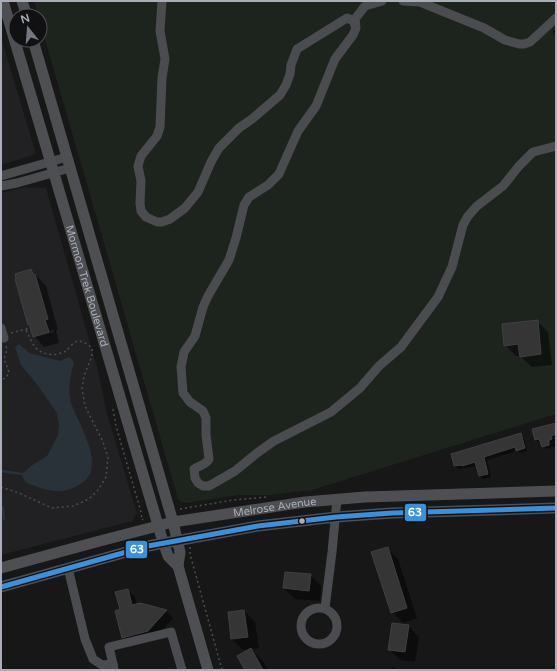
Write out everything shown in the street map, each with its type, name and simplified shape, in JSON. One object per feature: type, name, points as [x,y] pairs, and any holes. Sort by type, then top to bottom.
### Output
[{"type":"main road","name":"Mormon Trek Boulevard","points":[[4,1],[158,526],[168,556],[178,566]]},
{"type":"main road","name":"Mormon Trek Boulevard","points":[[36,48],[178,539],[180,552],[178,566],[204,669]]},
{"type":"main road","name":"Melrose Avenue","points":[[1,568],[173,522],[254,509],[337,499],[409,495],[556,491]]},
{"type":"main road","name":"Melrose Avenue","points":[[1,587],[163,542],[258,526],[336,516],[556,508]]},
{"type":"street","points":[[162,1],[160,31],[165,59],[162,78],[160,127],[157,136],[141,156],[138,166],[142,191],[140,203],[141,211],[151,221],[157,222],[170,220],[186,208],[198,192],[219,148],[239,128],[280,95],[286,85],[290,74],[290,65],[297,49],[347,18],[354,22],[356,28]]},
{"type":"street","points":[[382,1],[365,6],[355,19],[356,28],[353,35],[335,59],[316,106],[298,131],[280,174],[268,185],[249,197],[244,205],[229,260],[208,296],[203,307],[195,336],[184,352],[181,367],[182,393],[190,402],[203,411],[206,418],[206,435],[209,459],[207,462],[198,466],[194,470],[193,474],[198,483],[203,486],[209,486],[235,471],[274,441],[331,412],[360,388],[379,366],[401,347],[438,297],[452,267],[462,225],[468,216],[477,206],[503,186],[519,166],[533,152],[556,146]]},
{"type":"street","points":[[403,1],[420,2],[484,28],[510,42],[519,44],[530,42],[556,18]]},
{"type":"street","points":[[1,186],[69,162]]},
{"type":"street","points":[[1,176],[53,167]]},
{"type":"street","points":[[325,608],[337,499]]},
{"type":"street","points":[[68,568],[85,639],[93,659],[102,665],[114,667],[109,647],[171,632],[182,670]]},
{"type":"street","points":[[325,608],[333,614],[336,619],[337,629],[335,634],[328,642],[323,644],[314,644],[303,635],[300,624],[304,614],[311,609],[325,608]]},
{"type":"path","points":[[3,379],[6,378],[9,372],[4,359],[7,350],[3,334],[30,328]]},
{"type":"path","points":[[1,487],[19,493],[52,508],[73,506],[89,499],[98,490],[106,477],[108,457],[103,442],[85,406],[82,389],[84,376],[92,356],[92,348],[86,343],[78,342],[73,344],[64,352],[52,355],[44,354],[36,348],[25,329]]},
{"type":"path","points":[[181,508],[233,500],[272,497]]},
{"type":"path","points":[[190,549],[190,554],[222,670]]},
{"type":"shaded area","points":[[34,1],[556,1],[556,414],[312,490],[269,495],[238,495],[187,503],[181,502],[178,499],[48,48],[48,8],[36,8]]},
{"type":"shaded area","points":[[1,37],[36,154],[1,165]]},
{"type":"shaded area","points":[[25,187],[46,188],[98,371],[107,414],[137,513],[132,521],[1,555],[1,193]]},
{"type":"shaded area","points":[[19,344],[29,353],[60,361],[69,357],[74,362],[70,384],[70,401],[90,448],[92,464],[91,471],[86,479],[78,486],[68,490],[47,490],[29,484],[23,478],[22,474],[31,466],[47,456],[58,435],[59,424],[57,413],[21,365],[15,347]]},
{"type":"shaded area","points":[[1,375],[4,383],[7,406],[1,438]]},
{"type":"building","points":[[31,269],[33,274],[35,274],[48,319],[45,320],[49,332],[33,337],[29,324],[28,325],[15,279],[15,274]]},
{"type":"building","points":[[538,320],[541,354],[520,357],[518,344],[504,346],[502,324]]},
{"type":"building","points":[[556,423],[556,434],[551,436],[552,439],[549,440],[549,445],[542,447],[539,439],[535,440],[532,429]]},
{"type":"building","points":[[521,433],[525,448],[516,451],[515,447],[484,457],[488,474],[479,476],[475,462],[462,466],[454,466],[451,454]]},
{"type":"building","points":[[388,547],[407,608],[391,613],[371,552]]},
{"type":"building","points":[[285,572],[311,574],[309,591],[283,588]]},
{"type":"building","points":[[128,589],[132,605],[140,603],[167,610],[148,631],[122,638],[115,611],[120,609],[115,592]]},
{"type":"building","points":[[244,610],[248,637],[231,639],[228,612]]},
{"type":"building","points":[[392,623],[409,625],[405,652],[388,650]]},
{"type":"building","points":[[251,648],[263,670],[245,670],[237,656]]},
{"type":"waterway","points":[[1,471],[22,474]]},
{"type":"waterway","points":[[1,507],[3,508],[4,519]]},
{"type":"transit line","name":"63","points":[[1,587],[148,546],[258,526],[336,517],[392,513],[556,508]]}]
